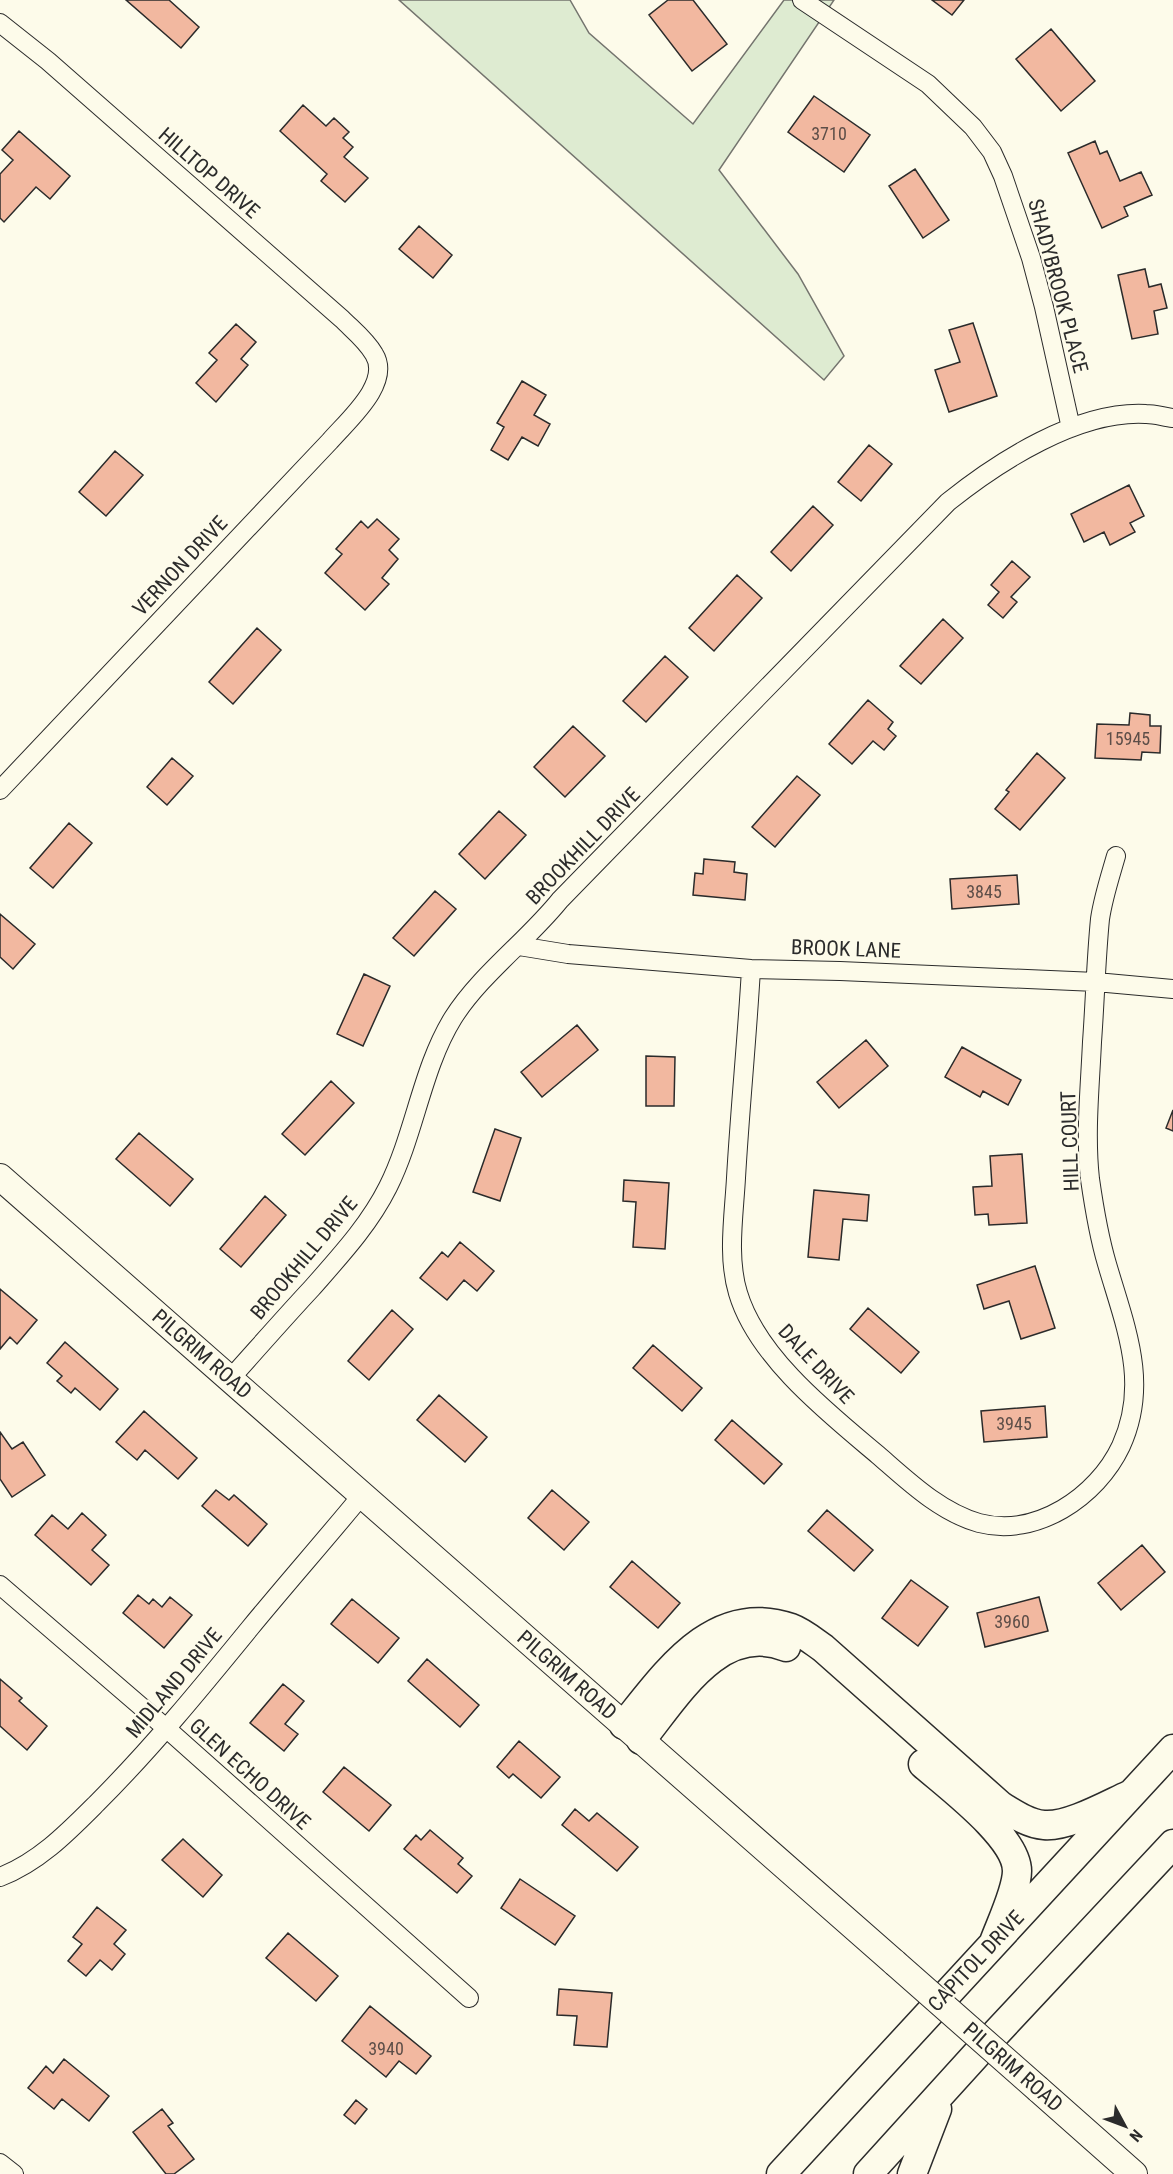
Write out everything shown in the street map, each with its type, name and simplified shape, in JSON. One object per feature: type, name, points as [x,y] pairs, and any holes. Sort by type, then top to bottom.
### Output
[{"type":"main road","name":"PILGRIM ROAD","points":[[0,1177],[1134,2174]]},
{"type":"main road","points":[[633,1732],[663,1677],[706,1638],[721,1629],[740,1623],[771,1623],[794,1629],[823,1647],[1001,1806],[1020,1818],[1045,1825],[1067,1821],[1129,1795]]},
{"type":"main road","points":[[633,1732],[699,1668],[725,1649],[763,1642],[781,1645],[798,1652],[817,1666],[975,1810],[1008,1844],[1015,1858],[1017,1872],[1010,1900],[994,1942]]},
{"type":"main road","name":"CAPITOL DRIVE","points":[[781,2174],[1173,1749]]},
{"type":"main road","points":[[868,2174],[945,2088],[1173,1844]]},
{"type":"main road","points":[[912,2174],[945,2088]]},
{"type":"street","name":"SHADYBROOK PLACE","points":[[802,0],[928,84],[974,127],[992,152],[1003,176],[1031,258],[1071,428]]},
{"type":"street","name":"HILLTOP DRIVE","points":[[0,23],[48,61],[342,319],[368,344],[379,365]]},
{"type":"street","name":"VERNON DRIVE","points":[[0,789],[330,441],[375,386],[379,375],[379,365]]},
{"type":"street","name":"BROOKHILL DRIVE","points":[[230,1379],[369,1220],[388,1186],[406,1142],[435,1057],[453,1018],[474,991],[948,502],[978,478],[1005,461],[1071,428],[1115,416],[1146,414],[1173,418]]},
{"type":"street","name":"HILL COURT","points":[[1116,856],[1101,916],[1088,1108],[1090,1177],[1106,1262],[1131,1347],[1135,1385],[1129,1421]]},
{"type":"street","name":"BROOK LANE","points":[[519,946],[568,954],[751,969],[1096,982],[1173,990]]},
{"type":"street","name":"DALE DRIVE","points":[[751,969],[732,1263],[739,1297],[751,1323],[790,1375],[843,1426],[930,1497],[950,1511],[966,1518],[998,1526],[1025,1525],[1037,1521],[1055,1513],[1089,1491],[1104,1474],[1120,1447],[1129,1421]]},
{"type":"street","name":"MIDLAND DRIVE","points":[[0,1877],[26,1865],[71,1829],[119,1781],[362,1495]]},
{"type":"street","name":"GLEN ECHO DRIVE","points":[[0,1585],[166,1728],[469,1998]]},
{"type":"street","points":[[0,2163],[14,2174]]},
{"type":"green space","points":[[399,0],[570,0],[589,33],[693,124],[784,0],[834,0],[719,170],[798,274],[844,356],[824,380]]},
{"type":"building","points":[[126,0],[169,0],[199,27],[181,48]]},
{"type":"building","points":[[668,0],[693,0],[727,44],[692,71],[649,15]]},
{"type":"building","points":[[932,0],[964,0],[952,15]]},
{"type":"building","points":[[1051,29],[1095,81],[1061,111],[1016,59]]},
{"type":"building","points":[[814,96],[870,135],[844,172],[788,132]]},
{"type":"building","points":[[303,105],[326,126],[334,118],[349,132],[343,138],[353,147],[344,157],[368,178],[345,202],[321,181],[327,174],[280,131]]},
{"type":"building","points":[[19,131],[70,176],[50,199],[36,187],[4,222],[0,218],[0,174],[13,160],[2,150]]},
{"type":"building","points":[[1095,141],[1100,154],[1107,151],[1120,181],[1141,172],[1152,195],[1124,207],[1128,216],[1102,228],[1068,153]]},
{"type":"building","points":[[915,169],[949,220],[923,238],[889,186]]},
{"type":"building","points":[[419,226],[452,255],[433,278],[399,249]]},
{"type":"building","points":[[1145,269],[1149,287],[1161,284],[1167,308],[1154,311],[1158,334],[1132,339],[1118,275]]},
{"type":"building","points":[[973,323],[997,396],[949,412],[935,370],[960,362],[949,330]]},
{"type":"building","points":[[236,324],[256,342],[241,359],[248,365],[216,402],[196,383],[217,360],[209,353]]},
{"type":"building","points":[[522,381],[546,395],[534,415],[550,424],[538,446],[522,437],[508,460],[491,450],[504,427],[497,423]]},
{"type":"building","points":[[869,445],[892,464],[861,501],[838,482]]},
{"type":"building","points":[[115,451],[143,475],[106,516],[79,492]]},
{"type":"building","points":[[1129,485],[1144,516],[1130,523],[1135,532],[1110,545],[1104,532],[1084,542],[1071,514]]},
{"type":"building","points":[[813,506],[833,525],[791,571],[771,552]]},
{"type":"building","points":[[377,519],[399,539],[389,550],[398,559],[382,578],[389,584],[365,610],[325,573],[342,554],[336,549],[361,521],[368,528]]},
{"type":"building","points":[[1012,561],[1030,577],[1011,597],[1017,602],[1003,618],[988,605],[999,592],[991,585]]},
{"type":"building","points":[[737,575],[762,598],[714,651],[689,628]]},
{"type":"building","points":[[943,619],[963,638],[921,684],[900,666]]},
{"type":"building","points":[[257,628],[281,650],[233,704],[209,682]]},
{"type":"building","points":[[665,656],[688,677],[646,722],[623,701]]},
{"type":"building","points":[[868,700],[893,722],[888,729],[896,736],[884,750],[873,741],[852,764],[829,744]]},
{"type":"building","points":[[1130,713],[1150,715],[1150,726],[1161,726],[1160,753],[1142,752],[1141,760],[1095,758],[1097,724],[1129,725]]},
{"type":"building","points":[[573,726],[605,756],[565,797],[534,767]]},
{"type":"building","points":[[1037,753],[1065,778],[1020,830],[995,809],[1009,792],[1006,790]]},
{"type":"building","points":[[172,758],[193,776],[167,805],[147,787]]},
{"type":"building","points":[[797,776],[820,795],[775,847],[752,827]]},
{"type":"building","points":[[499,811],[526,835],[485,879],[459,854]]},
{"type":"building","points":[[69,823],[92,843],[53,888],[30,868]]},
{"type":"building","points":[[704,859],[735,862],[734,872],[747,874],[745,900],[693,895],[695,873],[703,874]]},
{"type":"building","points":[[1017,875],[1019,904],[952,909],[950,879]]},
{"type":"building","points":[[435,891],[456,909],[414,956],[393,938]]},
{"type":"building","points":[[0,914],[35,944],[13,969],[0,957]]},
{"type":"building","points":[[364,974],[390,986],[363,1046],[337,1034]]},
{"type":"building","points":[[577,1025],[598,1050],[542,1097],[521,1072]]},
{"type":"building","points":[[866,1040],[888,1066],[839,1108],[817,1082]]},
{"type":"building","points":[[962,1047],[1021,1080],[1008,1105],[983,1091],[980,1097],[945,1077]]},
{"type":"building","points":[[646,1056],[675,1057],[674,1106],[646,1106]]},
{"type":"building","points":[[331,1081],[354,1103],[305,1155],[282,1134]]},
{"type":"building","points":[[1173,1110],[1173,1131],[1166,1128]]},
{"type":"building","points":[[495,1129],[521,1138],[500,1201],[473,1192]]},
{"type":"building","points":[[139,1133],[193,1179],[170,1206],[116,1159]]},
{"type":"building","points":[[1022,1154],[1027,1223],[989,1225],[988,1214],[975,1215],[973,1187],[992,1186],[990,1156]]},
{"type":"building","points":[[624,1180],[669,1183],[665,1249],[633,1247],[636,1202],[623,1201]]},
{"type":"building","points":[[814,1190],[869,1195],[867,1221],[843,1219],[839,1260],[808,1257]]},
{"type":"building","points":[[265,1196],[286,1215],[241,1267],[220,1249]]},
{"type":"building","points":[[460,1242],[494,1271],[477,1291],[464,1280],[447,1300],[420,1278],[442,1252],[448,1257]]},
{"type":"building","points":[[1035,1266],[1055,1328],[1021,1339],[1009,1301],[984,1309],[977,1285]]},
{"type":"building","points":[[0,1289],[37,1320],[17,1344],[10,1337],[0,1349]]},
{"type":"building","points":[[868,1308],[919,1352],[901,1373],[850,1329]]},
{"type":"building","points":[[392,1310],[413,1329],[369,1380],[348,1361]]},
{"type":"building","points":[[65,1342],[118,1389],[100,1410],[75,1388],[71,1393],[57,1381],[62,1376],[47,1363]]},
{"type":"building","points":[[653,1345],[702,1388],[682,1411],[633,1368]]},
{"type":"building","points":[[439,1395],[487,1437],[465,1462],[417,1420]]},
{"type":"building","points":[[1045,1406],[1047,1437],[984,1442],[981,1411]]},
{"type":"building","points":[[144,1411],[197,1458],[178,1479],[145,1450],[137,1460],[116,1442]]},
{"type":"building","points":[[732,1420],[782,1464],[764,1484],[715,1440]]},
{"type":"building","points":[[0,1432],[12,1449],[23,1442],[45,1475],[12,1497],[0,1479]]},
{"type":"building","points":[[216,1490],[229,1500],[234,1495],[267,1524],[248,1546],[202,1506]]},
{"type":"building","points":[[552,1490],[589,1522],[564,1550],[528,1518]]},
{"type":"building","points":[[827,1510],[873,1550],[854,1571],[808,1531]]},
{"type":"building","points":[[82,1513],[106,1535],[92,1550],[109,1565],[91,1585],[35,1535],[52,1515],[68,1529]]},
{"type":"building","points":[[1142,1545],[1165,1572],[1121,1610],[1098,1583]]},
{"type":"building","points":[[632,1561],[680,1603],[658,1628],[610,1587]]},
{"type":"building","points":[[911,1580],[948,1607],[918,1646],[882,1618]]},
{"type":"building","points":[[138,1595],[149,1604],[153,1599],[162,1607],[170,1597],[192,1615],[164,1648],[123,1613]]},
{"type":"building","points":[[1039,1597],[1048,1631],[985,1647],[977,1613]]},
{"type":"building","points":[[352,1599],[399,1638],[378,1663],[331,1624]]},
{"type":"building","points":[[427,1659],[479,1705],[460,1727],[408,1681]]},
{"type":"building","points":[[0,1679],[22,1698],[19,1701],[47,1726],[27,1750],[0,1726]]},
{"type":"building","points":[[283,1684],[304,1701],[285,1724],[298,1734],[284,1751],[250,1723]]},
{"type":"building","points":[[519,1741],[560,1777],[541,1798],[513,1774],[509,1778],[497,1767]]},
{"type":"building","points":[[344,1767],[391,1805],[369,1831],[323,1792]]},
{"type":"building","points":[[575,1809],[589,1821],[597,1813],[638,1847],[617,1871],[562,1825]]},
{"type":"building","points":[[430,1830],[463,1858],[458,1864],[472,1876],[457,1893],[404,1849],[416,1835],[421,1840]]},
{"type":"building","points":[[183,1839],[222,1875],[203,1897],[162,1860]]},
{"type":"building","points":[[520,1879],[575,1916],[555,1945],[501,1908]]},
{"type":"building","points":[[97,1907],[126,1930],[114,1944],[125,1954],[112,1970],[100,1960],[86,1976],[68,1961],[82,1944],[73,1937]]},
{"type":"building","points":[[288,1933],[338,1976],[316,2001],[266,1958]]},
{"type":"building","points":[[559,1989],[612,1993],[607,2047],[574,2045],[577,2016],[557,2015]]},
{"type":"building","points":[[370,2006],[431,2056],[416,2074],[399,2061],[386,2077],[342,2041]]},
{"type":"building","points":[[64,2059],[109,2096],[89,2121],[62,2099],[54,2109],[28,2088],[46,2066],[53,2073]]},
{"type":"building","points":[[356,2100],[367,2109],[355,2124],[344,2115]]},
{"type":"building","points":[[162,2109],[173,2123],[168,2126],[194,2159],[174,2174],[166,2174],[133,2132]]}]
